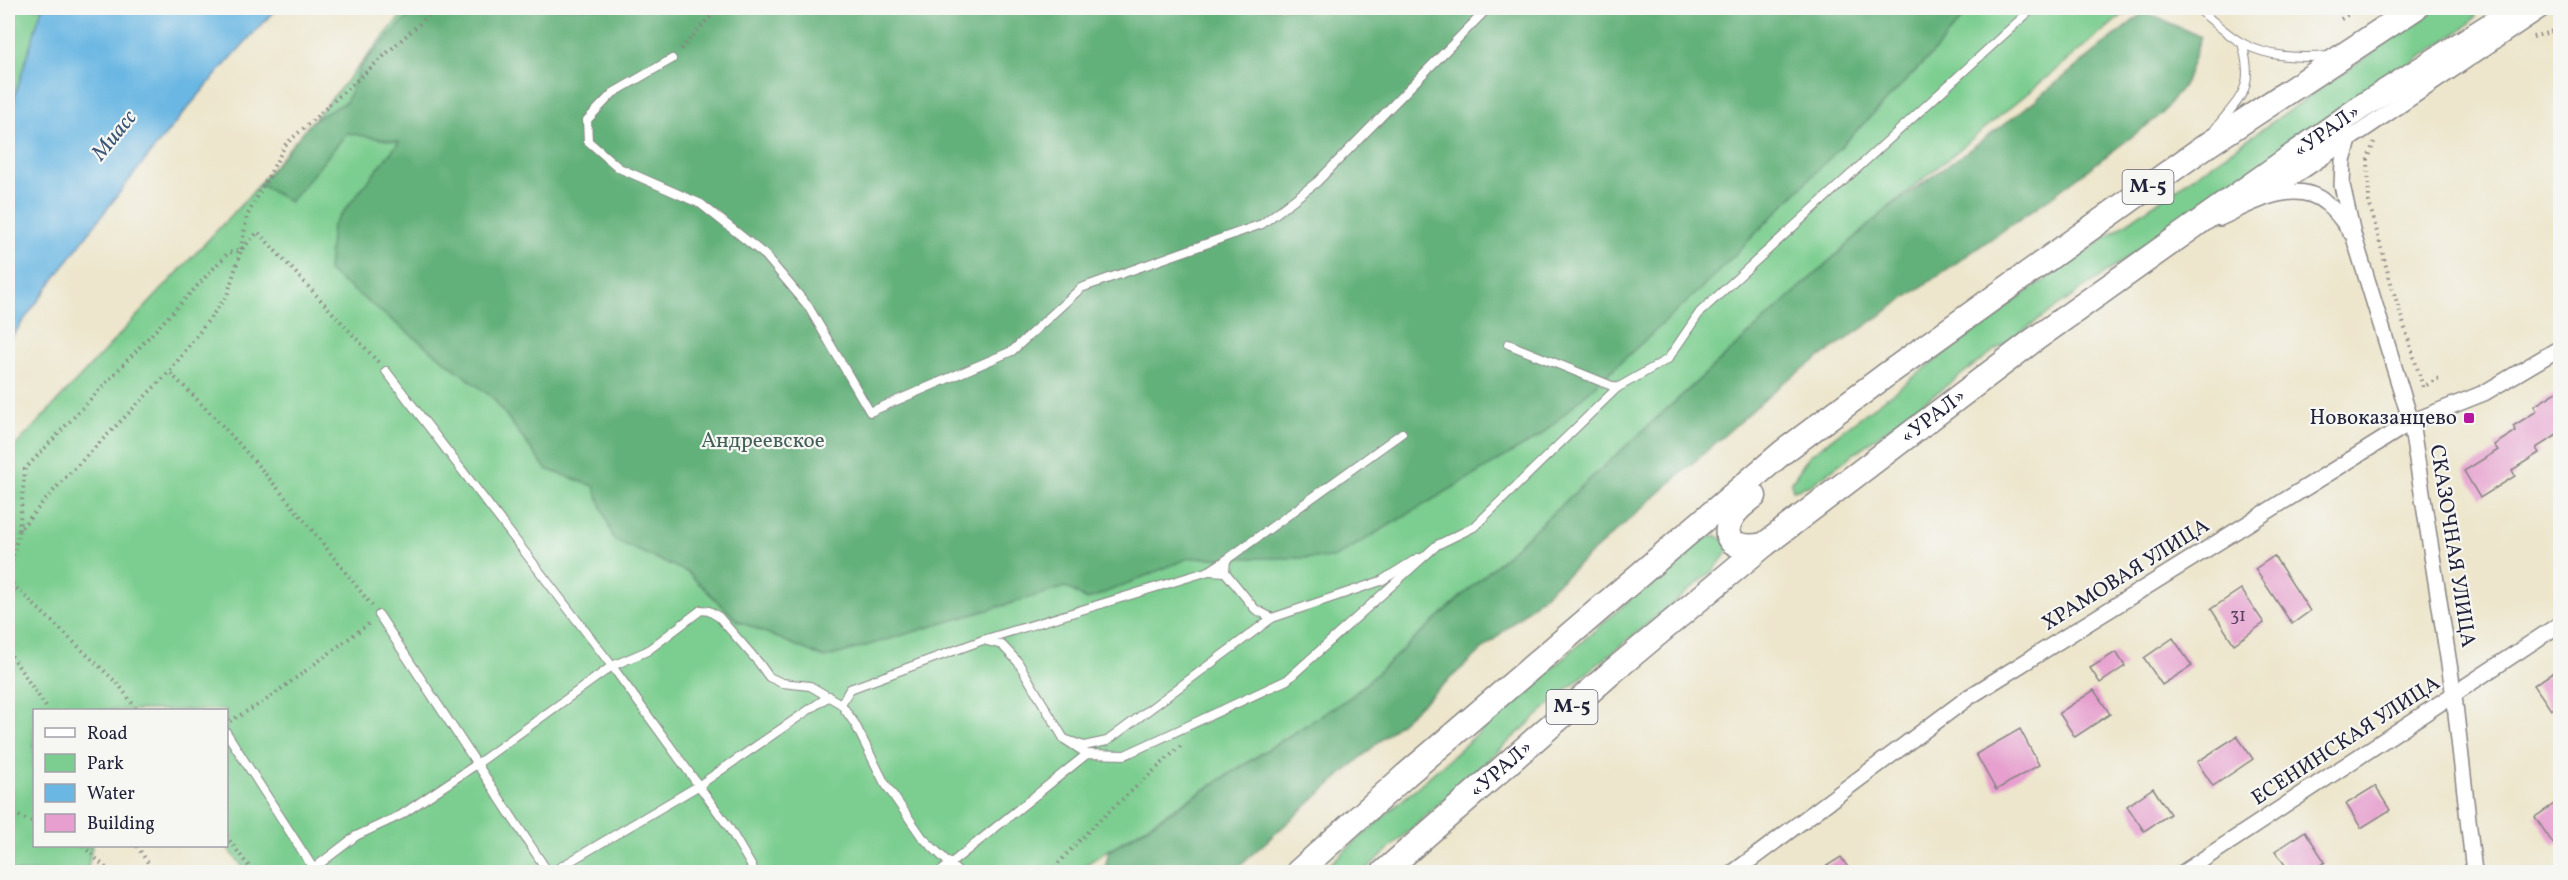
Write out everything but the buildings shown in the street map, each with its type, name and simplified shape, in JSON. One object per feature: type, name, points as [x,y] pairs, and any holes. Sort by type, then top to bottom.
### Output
[{"type":"main road","name":"М-5","points":[[1298,873],[1406,775],[1783,452],[1886,375],[2197,152],[2415,8]]},
{"type":"main road","name":"«УРАЛ»","points":[[1384,873],[1612,671],[1764,545],[2031,342],[2361,107],[2518,8]]},
{"type":"main road","points":[[1764,545],[1748,549],[1738,546],[1731,539],[1728,529],[1731,518],[1747,501],[1869,404],[1882,390],[1886,375]]},
{"type":"street","points":[[2259,200],[2544,8]]},
{"type":"street","name":"СКАЗОЧНАЯ УЛИЦА","points":[[2350,137],[2343,161],[2342,185],[2353,234],[2411,422],[2454,696],[2474,873]]},
{"type":"street","points":[[2184,234],[2259,200],[2291,191],[2312,193],[2327,203],[2353,234]]},
{"type":"street","name":"ХРАМОВАЯ УЛИЦА","points":[[1734,873],[1970,697],[2411,422],[2484,393],[2560,348]]},
{"type":"street","name":"ЕСЕНИНСКАЯ УЛИЦА","points":[[2184,873],[2560,624]]},
{"type":"lane","points":[[672,59],[613,93],[587,120],[588,141],[620,168],[701,204],[765,255],[808,306],[870,412],[1012,351],[1081,288],[1262,224],[1317,182],[1488,8]]},
{"type":"lane","points":[[1064,739],[1084,746],[1107,741],[1272,618],[1381,581],[1437,545],[1474,527],[1617,388],[1668,359],[1700,312],[2033,8]]},
{"type":"lane","points":[[2197,8],[2241,43],[2273,54],[2298,58],[2343,55]]},
{"type":"lane","points":[[2197,152],[2240,98],[2247,81],[2248,66],[2241,43]]},
{"type":"lane","points":[[1508,344],[1617,388]]},
{"type":"lane","points":[[386,371],[502,527],[612,666],[728,826],[756,873]]},
{"type":"lane","points":[[841,704],[850,689],[983,640],[1209,571],[1402,433]]},
{"type":"lane","points":[[983,640],[1002,645],[1018,662],[1064,739],[1088,754],[1125,755],[1287,680],[1437,545]]},
{"type":"lane","points":[[1226,560],[1225,572],[1255,609],[1272,618]]},
{"type":"lane","points":[[1209,571],[1225,572]]},
{"type":"lane","points":[[228,735],[313,872],[356,836],[401,815],[477,764],[612,666],[647,651],[692,615],[701,610],[709,611],[719,617],[769,677],[782,683],[810,686],[841,704],[855,724],[884,782],[922,837],[958,873]]},
{"type":"lane","points":[[379,615],[550,873],[698,786],[829,696]]},
{"type":"lane","points":[[940,873],[1088,754]]},
{"type":"path","points":[[19,530],[63,480],[169,372],[227,296],[241,250],[247,216],[286,144],[437,8]]},
{"type":"path","points":[[672,59],[718,8]]},
{"type":"path","points":[[2341,19],[2358,8]]},
{"type":"path","points":[[2524,42],[2560,26]]},
{"type":"path","points":[[2376,139],[2368,159],[2370,202],[2386,270],[2423,387],[2439,378]]},
{"type":"path","points":[[136,709],[119,685],[8,580],[19,530],[25,469],[228,253],[241,250],[258,232],[386,371]]},
{"type":"path","points":[[169,372],[205,406],[280,489],[379,615],[265,701],[228,722]]},
{"type":"path","points":[[8,651],[47,709]]},
{"type":"path","points":[[1050,873],[1092,827],[1187,742]]},
{"type":"path","points":[[8,811],[33,823]]},
{"type":"path","points":[[228,839],[253,873]]},
{"type":"path","points":[[84,847],[110,873]]},
{"type":"path","points":[[138,847],[154,873]]},
{"type":"green space","points":[[8,8],[42,8],[42,10],[8,118]]},
{"type":"green space","name":"Андреевское","points":[[408,8],[2131,8],[1882,213],[1352,696],[1074,872],[247,872],[227,847],[228,709],[33,709],[33,847],[92,847],[87,872],[8,872],[8,454],[252,193]]},
{"type":"green space","points":[[417,8],[1971,8],[1933,53],[1702,288],[1540,436],[1334,558],[1189,558],[1087,600],[1066,587],[825,658],[738,621],[687,572],[614,540],[594,486],[546,469],[493,398],[328,271],[332,226],[399,142],[347,133],[290,202],[259,184],[312,121],[346,102],[362,64]]},
{"type":"green space","points":[[2437,8],[2476,8],[2475,17],[2468,25],[2168,229],[1984,358],[1811,485],[1793,490],[1791,483],[1809,456],[2013,302]]},
{"type":"green space","points":[[2144,12],[2201,37],[2185,83],[2162,114],[2054,195],[1783,383],[1232,872],[1104,872],[1109,851],[1352,696],[1882,213],[2018,114]]},
{"type":"green space","points":[[1716,535],[1725,541],[1728,551],[1714,570],[1566,690],[1363,872],[1321,872],[1695,542]]},
{"type":"water","name":"Миасс","points":[[42,8],[277,8],[240,47],[137,170],[8,342],[8,118]]},
{"type":"place","name":"Новоказанцево","points":[[2469,418]]}]
